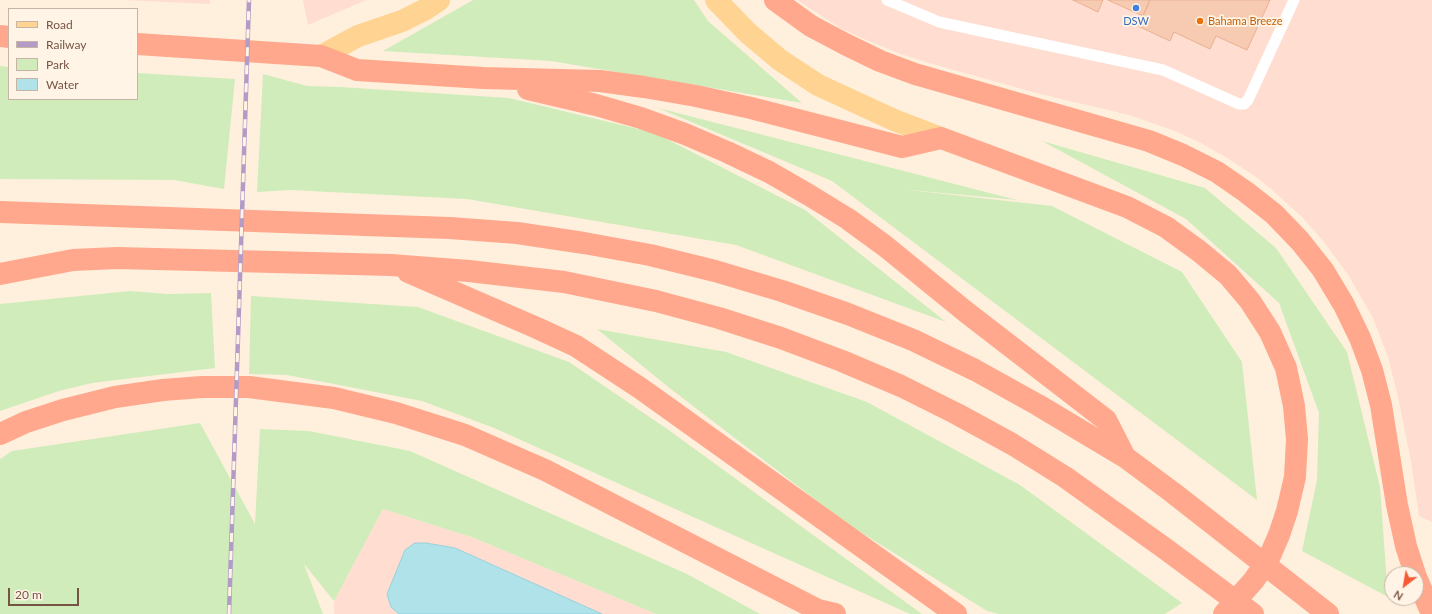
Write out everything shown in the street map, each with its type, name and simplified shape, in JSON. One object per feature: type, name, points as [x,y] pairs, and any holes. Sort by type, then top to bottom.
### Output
[{"type":"highway","points":[[775,0],[811,26],[880,61],[915,74],[1149,141],[1183,155],[1217,172],[1274,214],[1300,241],[1323,270],[1344,305],[1360,338],[1372,370],[1381,405],[1397,505],[1406,546],[1413,566]]},
{"type":"highway","points":[[138,44],[321,56],[357,70],[483,78],[600,81],[696,96],[751,108],[902,147],[941,138],[1127,207],[1166,227],[1199,251],[1228,275],[1250,301],[1270,332],[1286,368],[1294,406],[1297,439],[1295,477],[1287,511],[1279,535],[1269,558],[1254,580],[1224,614]]},
{"type":"highway","points":[[483,78],[596,105],[641,118],[727,152],[769,172],[809,195],[848,219],[885,246],[966,312],[1106,420],[1125,457]]},
{"type":"highway","points":[[0,212],[450,228],[517,233],[584,242],[650,255],[715,271],[782,291],[848,314],[913,340],[975,370],[1031,401],[1125,457],[1328,614]]},
{"type":"highway","points":[[0,274],[73,260],[117,258],[391,265],[519,276],[564,282],[656,301],[719,318],[842,360],[901,386],[957,414],[1032,456],[1065,477],[1253,614]]},
{"type":"highway","points":[[391,265],[576,346],[640,388],[956,614]]},
{"type":"highway","points":[[0,434],[26,422],[63,410],[115,397],[163,390],[202,387],[249,387],[334,398],[422,420],[465,434],[531,463],[825,613]]},
{"type":"highway","points":[[1424,594],[1432,614]]},
{"type":"main road","points":[[321,56],[358,36],[402,21],[424,10],[439,0]]},
{"type":"main road","points":[[716,0],[748,33],[780,60],[818,85],[894,120],[941,138]]},
{"type":"lane","points":[[887,0],[939,22],[1163,70],[1239,104],[1244,104],[1248,100],[1294,0]]},
{"type":"shaded area","points":[[122,0],[210,0],[210,4]]},
{"type":"shaded area","points":[[303,0],[366,0],[308,25]]},
{"type":"shaded area","points":[[797,0],[1432,0],[1432,522],[1419,516],[1411,461],[1398,397],[1388,357],[1373,318],[1349,276],[1324,242],[1302,217],[1271,189],[1229,159],[1201,143],[1175,131],[1129,115],[1036,93],[898,53],[842,29]]},
{"type":"shaded area","points":[[383,509],[474,538],[656,614],[334,614],[334,601]]},
{"type":"green space","points":[[473,0],[694,0],[708,21],[802,103],[551,61],[383,51]]},
{"type":"green space","points":[[0,66],[8,67],[8,100],[138,100],[138,73],[235,79],[224,189],[174,180],[0,179]]},
{"type":"green space","points":[[263,74],[307,86],[509,98],[655,133],[805,210],[946,322],[736,245],[467,199],[290,190],[257,192]]},
{"type":"green space","points":[[658,108],[1017,200],[900,189],[1052,206],[1182,272],[1242,362],[1257,500],[832,181]]},
{"type":"green space","points":[[1042,141],[1205,188],[1276,248],[1347,352],[1380,487],[1386,566],[1384,566],[1384,595],[1302,551],[1317,480],[1319,413],[1279,303],[1186,219]]},
{"type":"green space","points":[[130,291],[168,294],[211,293],[215,368],[92,383],[59,391],[0,411],[0,304]]},
{"type":"green space","points":[[251,296],[418,307],[569,362],[670,431],[922,614],[910,614],[494,428],[422,401],[287,375],[249,374]]},
{"type":"green space","points":[[597,329],[726,352],[867,402],[1020,485],[1182,603],[1165,614],[999,614],[987,611],[846,523],[672,390]]},
{"type":"green space","points":[[200,423],[255,524],[260,429],[309,431],[410,451],[687,574],[760,614],[656,614],[474,538],[383,509],[334,601],[304,564],[323,614],[0,614],[0,459],[12,451]]},
{"type":"water","points":[[415,543],[426,543],[455,548],[602,614],[399,614],[391,607],[387,594],[405,550]]},
{"type":"building","name":"DSW","points":[[1073,0],[1103,0],[1098,12]]},
{"type":"building","name":"DSW","points":[[1108,0],[1150,0],[1143,16]]},
{"type":"building","name":"Bahama Breeze","points":[[1150,0],[1270,0],[1247,50],[1216,36],[1210,49],[1174,32],[1170,41],[1138,26]]},
{"type":"railway","points":[[229,614],[249,0]]},
{"type":"place","name":"DSW","points":[[1136,8]]},
{"type":"place","name":"Bahama Breeze","points":[[1200,21]]}]
